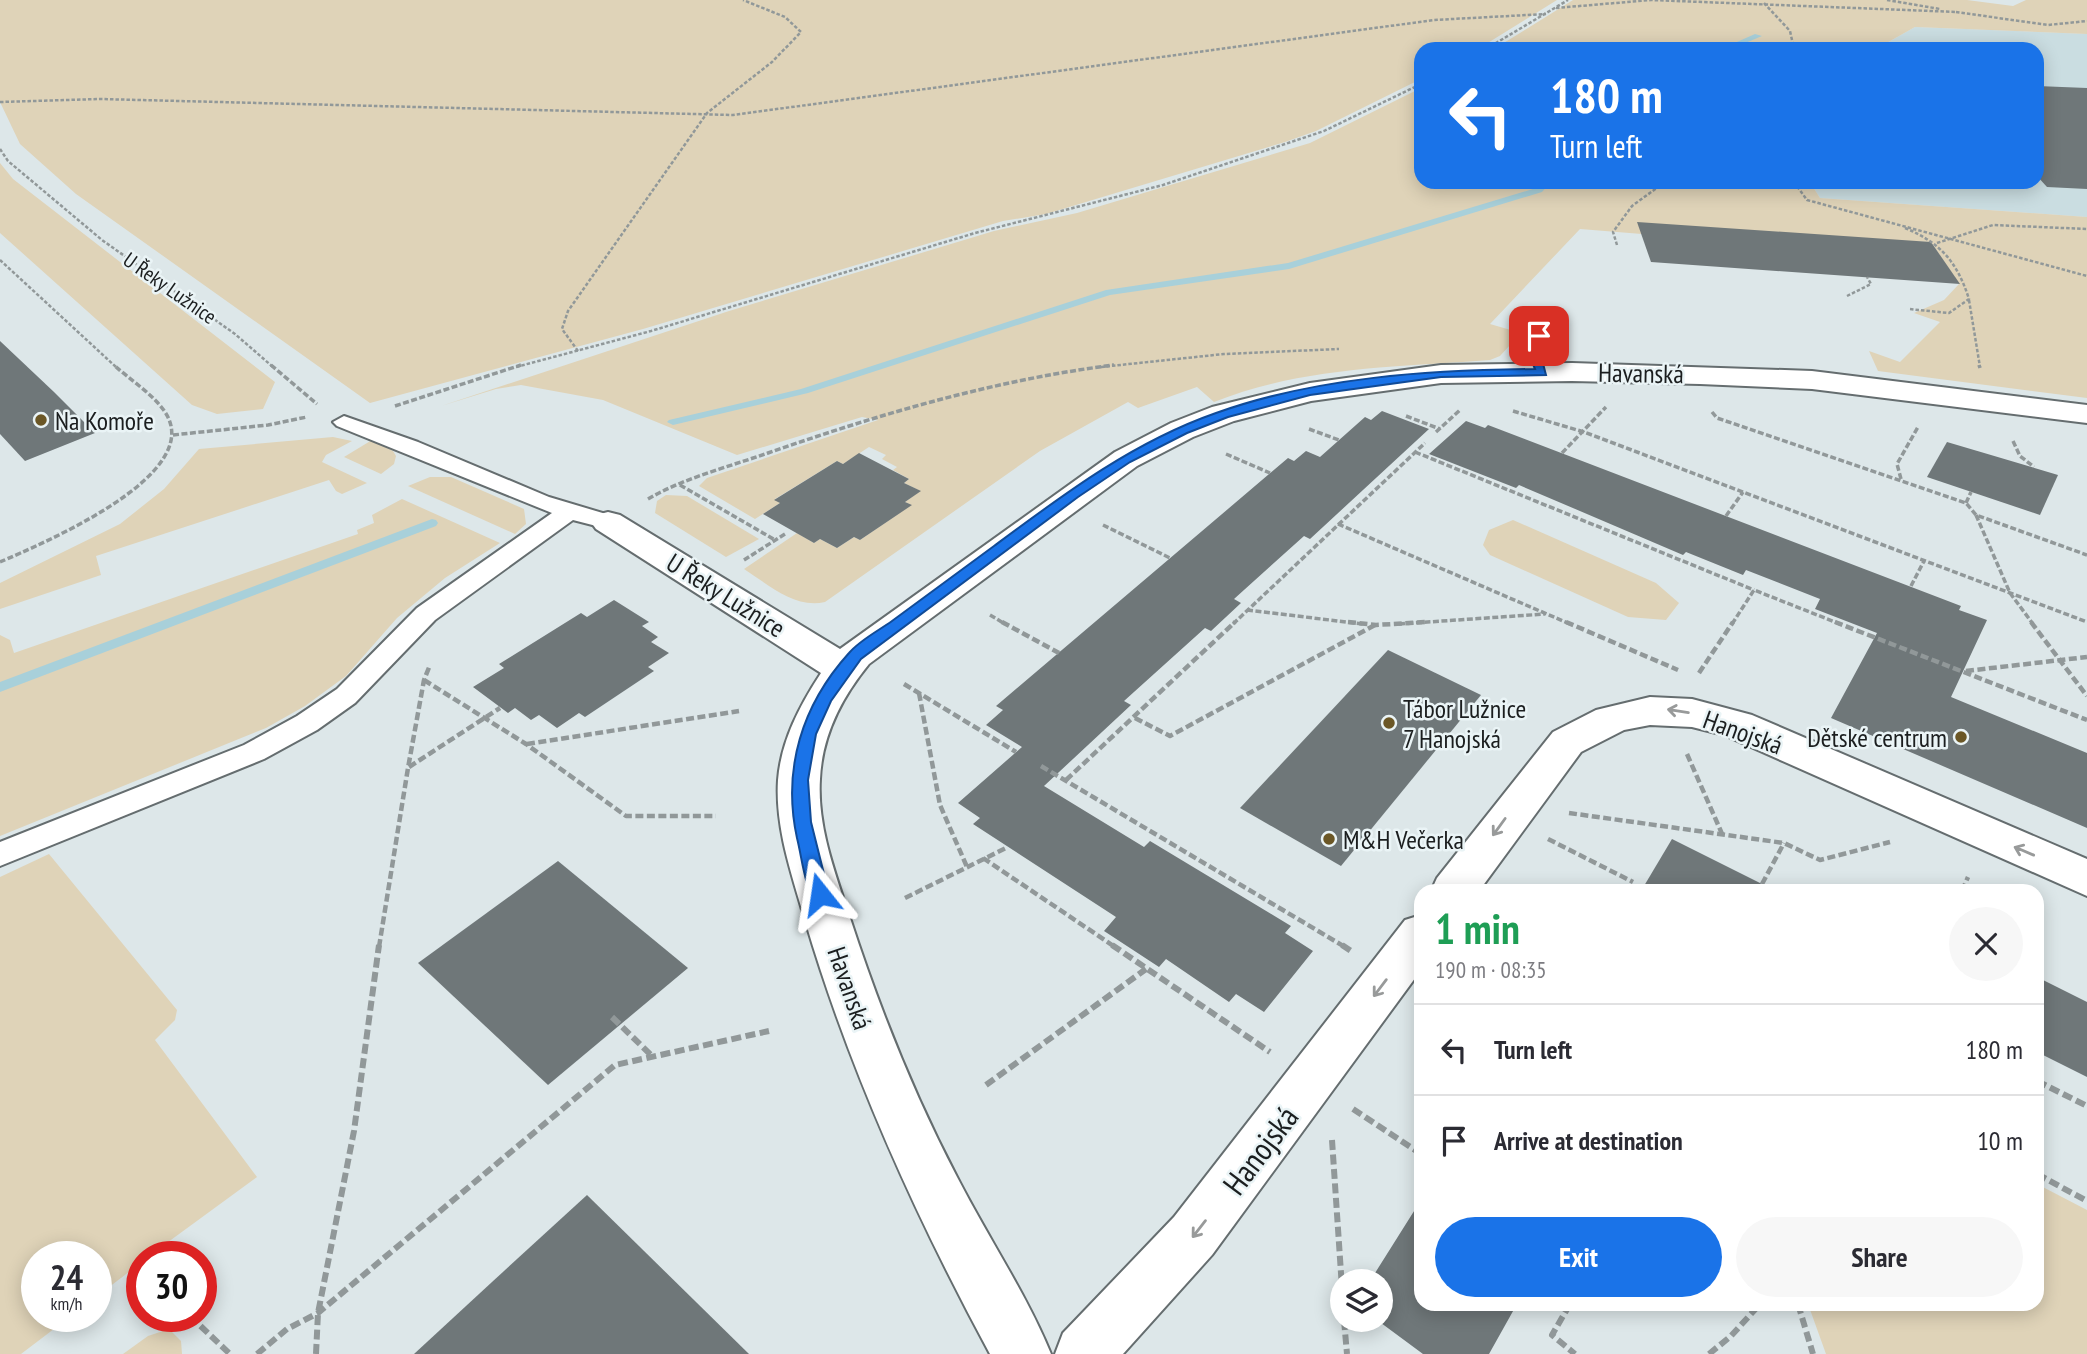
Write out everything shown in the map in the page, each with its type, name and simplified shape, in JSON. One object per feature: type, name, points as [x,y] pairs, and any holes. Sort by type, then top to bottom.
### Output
[{"type":"street","name":"Havanská","points":[[1022,1354],[929,1181],[860,1023],[813,872],[803,822],[799,780],[807,734],[843,669],[856,655],[1073,494],[1126,459],[1182,430],[1223,414],[1310,392],[1441,374],[1542,372],[1812,380],[2087,414]]},
{"type":"street","name":"U Řeky Lužnice","points":[[608,522],[843,669]]},
{"type":"street","name":"Hanojská","points":[[1458,884],[1516,805],[1567,742],[1590,727],[1639,709],[1667,709],[1738,725],[2087,878]]},
{"type":"street","name":"Hanojská","points":[[1084,1354],[1193,1237],[1414,944]]},
{"type":"lane","points":[[1539,336],[1534,352],[1542,372]]},
{"type":"lane","points":[[336,417],[436,456],[568,513],[608,522]]},
{"type":"lane","points":[[0,854],[254,752],[307,723],[346,696],[426,614],[480,573],[568,513]]},
{"type":"path","points":[[578,351],[562,329],[568,312],[705,116],[772,62],[801,32],[785,18],[743,0]]},
{"type":"path","points":[[1498,42],[1568,0]]},
{"type":"path","points":[[1556,8],[1651,0],[1762,1],[1957,12]]},
{"type":"path","points":[[1887,0],[2048,25],[2087,21]]},
{"type":"path","points":[[1762,1],[1790,32],[1792,42]]},
{"type":"path","points":[[0,102],[100,99],[733,115],[1433,20],[1546,14]]},
{"type":"path","points":[[173,435],[336,417],[578,351],[975,233],[1150,188],[1275,150],[1324,131],[1414,87]]},
{"type":"path","name":"U Řeky Lužnice","points":[[0,149],[8,161],[102,240],[235,334],[336,417]]},
{"type":"path","points":[[1617,246],[1613,232],[1632,206],[1655,189]]},
{"type":"path","points":[[1799,189],[1807,200],[2087,276]]},
{"type":"path","points":[[1881,220],[1927,236],[1949,254],[1961,273],[1969,299],[1982,375]]},
{"type":"path","points":[[1936,243],[1993,225],[2087,229]]},
{"type":"path","points":[[0,260],[165,412],[173,435],[171,448],[160,464],[125,497],[61,536],[0,562]]},
{"type":"path","points":[[1847,296],[1871,284],[1867,277]]},
{"type":"path","points":[[1909,309],[1945,315],[1962,309],[1969,299]]},
{"type":"path","points":[[648,499],[679,485],[868,419],[1034,378],[1221,353],[1352,349]]},
{"type":"path","points":[[1562,453],[1614,399]]},
{"type":"path","points":[[1396,412],[1438,430],[1463,407]]},
{"type":"path","points":[[1503,408],[1584,432],[2087,622]]},
{"type":"path","points":[[1711,410],[1717,418],[1966,503],[1976,514],[2010,593],[2087,696]]},
{"type":"path","points":[[1901,480],[1897,464],[1923,419]]},
{"type":"path","points":[[1302,426],[1339,440]]},
{"type":"path","points":[[2008,431],[2020,456],[2034,467]]},
{"type":"path","points":[[1066,780],[1425,443]]},
{"type":"path","points":[[1222,452],[1270,473]]},
{"type":"path","points":[[1415,452],[1754,590],[2087,720]]},
{"type":"path","points":[[679,485],[775,540]]},
{"type":"path","points":[[1726,516],[1743,492]]},
{"type":"path","points":[[1966,503],[1971,492]]},
{"type":"path","points":[[1976,514],[2087,555]]},
{"type":"path","points":[[1338,524],[1696,678]]},
{"type":"path","points":[[1102,525],[1170,558]]},
{"type":"path","points":[[742,561],[785,534]]},
{"type":"path","points":[[1911,586],[1924,561]]},
{"type":"path","points":[[1723,836],[1667,709],[1696,678],[1754,590]]},
{"type":"path","points":[[1247,610],[1376,625],[1546,614]]},
{"type":"path","points":[[990,615],[1059,653]]},
{"type":"path","points":[[1135,718],[1170,736],[1376,625]]},
{"type":"path","points":[[316,1354],[318,1313],[354,1131],[368,1013],[408,768],[424,680],[434,654]]},
{"type":"path","points":[[1965,671],[2087,657]]},
{"type":"path","points":[[424,680],[526,744],[626,816],[716,816]]},
{"type":"path","points":[[904,684],[1016,751]]},
{"type":"path","points":[[919,693],[945,822],[955,848],[967,867]]},
{"type":"path","points":[[408,768],[500,708]]},
{"type":"path","points":[[526,744],[739,711]]},
{"type":"path","points":[[1041,766],[1391,975]]},
{"type":"path","points":[[1516,805],[1784,843],[1819,860],[1890,842]]},
{"type":"path","points":[[1544,837],[1633,882]]},
{"type":"path","points":[[1762,884],[1784,843]]},
{"type":"path","points":[[905,898],[1008,847]]},
{"type":"path","points":[[983,858],[1281,1060]]},
{"type":"path","points":[[1965,884],[1968,877]]},
{"type":"path","points":[[986,1085],[1146,969]]},
{"type":"path","points":[[612,1017],[652,1056]]},
{"type":"path","points":[[257,1354],[288,1329],[318,1313],[615,1065],[769,1031]]},
{"type":"path","points":[[2044,1084],[2087,1106]]},
{"type":"path","points":[[1353,1109],[1414,1149]]},
{"type":"path","points":[[1332,1140],[1341,1269]]},
{"type":"path","points":[[2044,1178],[2087,1201]]},
{"type":"path","points":[[1566,1311],[1552,1335],[1574,1354]]},
{"type":"path","points":[[1709,1354],[1731,1336],[1754,1311]]},
{"type":"path","points":[[1800,1311],[1813,1354]]},
{"type":"path","points":[[207,1332],[230,1354]]},
{"type":"path","points":[[1346,1332],[1347,1354]]},
{"type":"shaded area","points":[[0,0],[1557,0],[1489,42],[1414,42],[1414,82],[1316,131],[1285,142],[1046,214],[1003,221],[643,329],[370,403],[76,194],[20,144],[0,102]]},
{"type":"shaded area","points":[[1573,0],[1967,0],[2013,6],[2026,0],[2087,0],[2087,34],[1915,27],[1888,42],[1505,42]]},
{"type":"shaded area","points":[[1915,27],[2087,34],[2087,217],[1820,198],[1814,189],[2044,189],[2044,42],[1888,42]]},
{"type":"shaded area","points":[[1414,91],[1414,189],[1814,189],[1820,198],[2087,217],[2087,398],[1878,371],[1869,351],[1900,362],[1940,322],[1914,313],[1944,300],[1959,284],[1931,242],[1642,234],[1580,229],[1490,324],[1521,333],[1500,356],[1490,360],[1315,375],[1247,390],[1214,402],[1197,387],[1138,408],[1128,402],[1040,451],[825,602],[814,603],[793,599],[744,569],[797,533],[814,543],[820,539],[837,548],[854,537],[860,540],[911,505],[905,502],[920,491],[904,483],[909,479],[893,470],[897,467],[882,459],[886,455],[869,447],[843,464],[837,461],[775,499],[780,503],[755,519],[699,486],[707,478],[878,420],[862,417],[737,455],[603,400],[521,385],[496,389],[441,406],[729,311],[994,231],[1077,213],[1310,143]]},
{"type":"shaded area","points":[[0,163],[13,179],[275,382],[263,409],[217,414],[192,405],[0,233]]},
{"type":"shaded area","points":[[333,437],[352,441],[326,455],[322,462],[367,483],[342,494],[336,491],[329,480],[96,556],[101,575],[0,609],[0,583],[120,524],[164,489],[199,449]]},
{"type":"shaded area","points":[[372,440],[393,451],[396,456],[394,464],[381,474],[344,457]]},
{"type":"shaded area","points":[[430,477],[451,477],[524,509],[526,524],[515,534],[408,486]]},
{"type":"shaded area","points":[[666,495],[687,496],[759,539],[726,557],[655,513],[657,501]]},
{"type":"shaded area","points":[[402,499],[500,543],[445,578],[397,618],[346,676],[305,706],[266,728],[0,836],[0,635],[10,640],[14,653],[358,534],[357,530],[374,523],[372,515]]},
{"type":"shaded area","points":[[1513,520],[1656,583],[1679,603],[1666,620],[1628,617],[1490,555],[1483,545],[1489,530]]},
{"type":"shaded area","points":[[49,854],[177,1010],[175,1020],[155,1040],[257,1177],[170,1241],[126,1241],[126,1274],[112,1285],[112,1241],[21,1241],[21,1332],[50,1332],[21,1354],[0,1354],[0,877]]},
{"type":"shaded area","points":[[2044,1188],[2087,1210],[2087,1354],[1826,1354],[1811,1311],[2044,1311]]},
{"type":"shaded area","points":[[172,1332],[181,1341],[182,1354],[123,1354],[148,1336]]},
{"type":"building","points":[[2044,86],[2087,88],[2087,189],[2047,187],[2044,184]]},
{"type":"building","points":[[1637,222],[1931,242],[1960,284],[1651,262]]},
{"type":"building","name":"Na Komoře","points":[[0,341],[95,433],[25,461],[0,434]]},
{"type":"building","points":[[1382,411],[1429,429],[1310,539],[1304,536],[1234,599],[1241,603],[1211,631],[1205,628],[1124,701],[1131,705],[1044,786],[1144,847],[1150,841],[1291,926],[1285,933],[1313,951],[1264,1012],[1236,994],[1229,1002],[1166,959],[1159,967],[1104,931],[1116,917],[973,824],[980,818],[958,803],[1022,747],[986,725],[1003,710],[996,706],[1288,458],[1294,461],[1306,451],[1320,457],[1365,417],[1371,420]]},
{"type":"building","points":[[1466,421],[1485,428],[1488,425],[1961,606],[1959,610],[1987,620],[1951,697],[2087,753],[2087,828],[1831,718],[1877,633],[1815,609],[1820,599],[1746,570],[1743,575],[1686,552],[1683,555],[1519,485],[1516,488],[1429,454]]},
{"type":"building","points":[[1947,442],[2058,475],[2040,515],[1927,477]]},
{"type":"building","points":[[859,453],[909,479],[904,483],[921,491],[905,502],[912,505],[860,540],[854,537],[837,548],[820,539],[814,543],[763,514],[780,503],[774,500],[837,461],[843,464]]},
{"type":"building","points":[[614,600],[649,622],[642,626],[658,637],[651,642],[669,653],[648,667],[654,671],[585,717],[579,713],[557,728],[539,715],[531,720],[515,708],[508,713],[473,687],[504,668],[499,664],[581,613],[587,617]]},
{"type":"building","name":"Tábor Lužnice 7 Hanojská","points":[[1388,650],[1481,695],[1341,866],[1240,808]]},
{"type":"building","points":[[1672,839],[1762,884],[1645,884]]},
{"type":"building","points":[[558,861],[688,968],[548,1085],[418,963]]},
{"type":"building","points":[[2044,980],[2087,1002],[2087,1077],[2044,1056]]},
{"type":"building","points":[[587,1195],[749,1354],[414,1354],[492,1282]]},
{"type":"building","points":[[1414,1211],[1414,1311],[1513,1311],[1489,1354],[1423,1354],[1393,1332],[1393,1269],[1378,1269]]},
{"type":"waterway","points":[[1743,42],[1758,36]]},
{"type":"waterway","points":[[673,422],[804,391],[1109,292],[1289,266],[1540,189]]},
{"type":"waterway","points":[[0,687],[432,523]]},
{"type":"place","name":"Na Komoře","points":[[41,420]]},
{"type":"place","name":"Tábor Lužnice 7 Hanojská","points":[[1389,723]]},
{"type":"place","name":"Dětské centrum","points":[[1961,737]]},
{"type":"place","name":"M&H Večerka","points":[[1329,839]]},
{"type":"route","points":[[820,894],[803,822],[799,780],[807,734],[824,699],[843,669],[856,655],[1073,494],[1126,459],[1182,430],[1223,414],[1310,392],[1441,374],[1542,372],[1534,352],[1539,336]]}]
